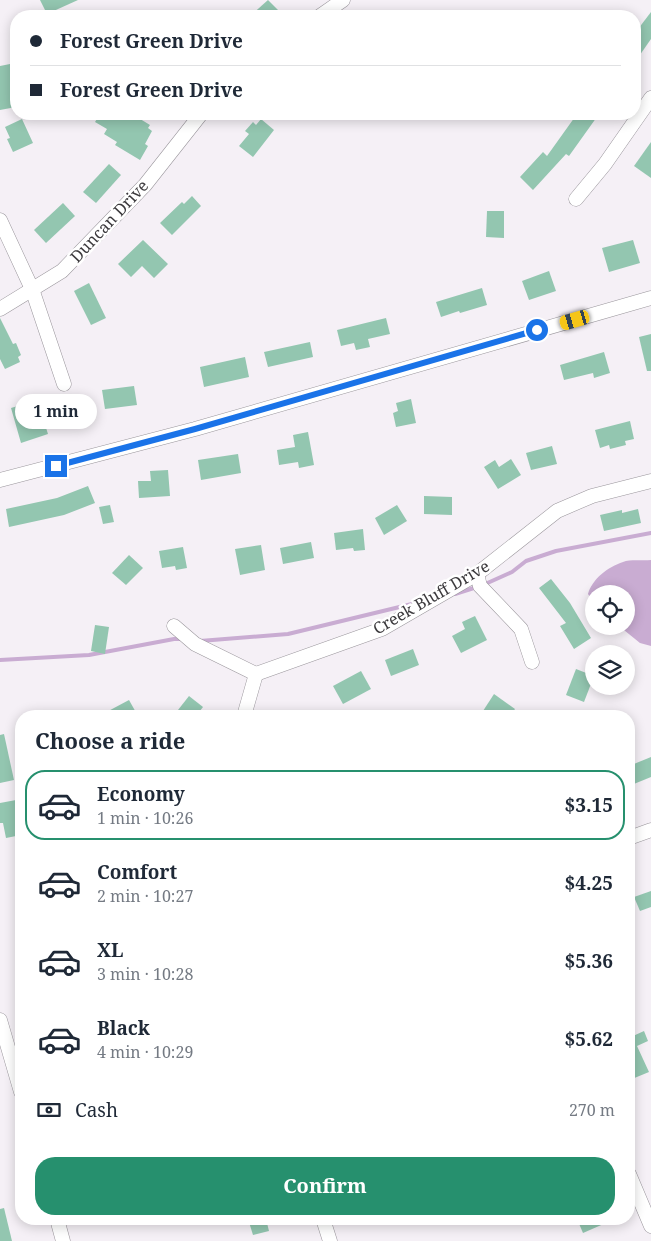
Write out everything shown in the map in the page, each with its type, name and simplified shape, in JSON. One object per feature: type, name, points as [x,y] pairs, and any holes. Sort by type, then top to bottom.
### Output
[{"type":"street","points":[[329,10],[343,0]]},
{"type":"street","points":[[641,112],[651,98]]},
{"type":"street","name":"Duncan Drive","points":[[0,309],[62,271],[145,185],[196,120]]},
{"type":"street","points":[[576,198],[605,164],[636,120]]},
{"type":"street","points":[[0,220],[32,289],[64,384]]},
{"type":"street","points":[[0,480],[195,429],[651,298]]},
{"type":"street","name":"Creek Bluff Drive","points":[[256,674],[382,629],[477,574],[557,511],[592,496],[651,482]]},
{"type":"street","points":[[477,574],[480,586],[521,629],[532,662]]},
{"type":"street","points":[[174,626],[195,644],[256,674],[246,710]]},
{"type":"street","points":[[635,836],[651,830]]},
{"type":"street","points":[[0,1020],[15,1052]]},
{"type":"street","points":[[635,1188],[651,1226]]},
{"type":"street","points":[[59,1225],[63,1241]]},
{"type":"street","points":[[325,1225],[330,1241]]},
{"type":"shaded area","points":[[633,560],[651,560],[651,646],[640,643],[630,635],[635,635],[635,585],[592,585],[601,574],[612,567]]},
{"type":"building","points":[[40,0],[78,0],[56,10],[45,10]]},
{"type":"building","points":[[268,0],[278,10],[257,10]]},
{"type":"building","points":[[651,12],[651,39],[641,53],[641,25]]},
{"type":"building","points":[[10,64],[10,108],[0,110],[0,66]]},
{"type":"building","points":[[22,120],[33,143],[13,152],[7,139],[10,138],[5,127]]},
{"type":"building","points":[[96,120],[142,120],[150,125],[148,128],[152,131],[145,144],[148,146],[140,160],[115,145],[117,142],[104,134],[107,129],[95,122]]},
{"type":"building","points":[[262,120],[274,130],[253,157],[239,146],[249,134],[245,131],[253,122],[256,125]]},
{"type":"building","points":[[573,120],[595,120],[569,156],[566,154],[533,190],[520,177],[543,152],[547,156]]},
{"type":"building","points":[[651,142],[651,178],[634,166]]},
{"type":"building","points":[[109,164],[121,175],[96,203],[83,192]]},
{"type":"building","points":[[192,196],[201,206],[172,235],[160,223],[182,202],[184,204]]},
{"type":"building","points":[[63,203],[75,216],[46,243],[34,230]]},
{"type":"building","points":[[487,211],[504,211],[504,238],[486,237]]},
{"type":"building","points":[[143,240],[168,264],[154,278],[142,266],[131,277],[118,264]]},
{"type":"building","points":[[633,240],[640,263],[609,272],[602,248]]},
{"type":"building","points":[[549,271],[556,291],[529,300],[522,281]]},
{"type":"building","points":[[89,283],[106,318],[91,325],[74,291]]},
{"type":"building","points":[[482,288],[487,305],[441,317],[436,302]]},
{"type":"building","points":[[0,318],[13,344],[16,343],[21,355],[18,357],[20,362],[5,369],[0,359]]},
{"type":"building","points":[[386,318],[390,334],[368,339],[370,347],[356,350],[354,343],[341,346],[337,330]]},
{"type":"building","points":[[651,334],[651,371],[647,371],[639,337]]},
{"type":"building","points":[[310,342],[313,357],[268,367],[264,352]]},
{"type":"building","points":[[604,352],[610,373],[594,378],[593,373],[564,380],[560,365]]},
{"type":"building","points":[[245,357],[249,377],[204,387],[200,367]]},
{"type":"building","points":[[134,386],[137,405],[105,409],[102,390]]},
{"type":"building","points":[[36,396],[48,434],[21,443],[11,408],[21,405],[20,401]]},
{"type":"building","points":[[411,399],[416,423],[396,427],[393,413],[398,411],[396,403]]},
{"type":"building","points":[[630,421],[634,439],[625,441],[626,445],[610,449],[609,445],[600,448],[595,430]]},
{"type":"building","points":[[308,432],[314,465],[299,468],[298,462],[279,465],[277,450],[295,447],[293,435]]},
{"type":"building","points":[[552,446],[557,464],[531,470],[526,453]]},
{"type":"building","points":[[238,454],[241,473],[201,480],[198,460]]},
{"type":"building","points":[[511,459],[521,475],[498,489],[484,467],[495,460],[499,467]]},
{"type":"building","points":[[168,470],[170,496],[139,498],[138,481],[151,481],[150,471]]},
{"type":"building","points":[[88,486],[95,503],[64,515],[9,527],[6,509],[57,498]]},
{"type":"building","points":[[424,496],[452,497],[452,515],[424,514]]},
{"type":"building","points":[[110,505],[114,522],[103,524],[99,507]]},
{"type":"building","points":[[397,505],[407,521],[384,535],[375,518]]},
{"type":"building","points":[[638,509],[641,523],[604,531],[600,515],[622,510],[622,513]]},
{"type":"building","points":[[363,529],[365,550],[354,551],[353,548],[336,550],[334,533]]},
{"type":"building","points":[[311,542],[314,558],[283,564],[280,548]]},
{"type":"building","points":[[261,545],[265,570],[240,575],[235,549]]},
{"type":"building","points":[[183,547],[187,568],[176,570],[175,566],[162,568],[159,551]]},
{"type":"building","points":[[129,555],[143,568],[126,585],[112,573]]},
{"type":"building","points":[[551,579],[570,603],[585,628],[585,635],[589,635],[591,638],[574,649],[560,626],[566,623],[539,588]]},
{"type":"building","points":[[475,616],[487,640],[461,653],[452,636],[465,629],[462,622]]},
{"type":"building","points":[[95,625],[109,627],[105,654],[91,651]]},
{"type":"building","points":[[413,649],[419,665],[391,676],[385,660]]},
{"type":"building","points":[[576,669],[585,672],[585,695],[587,695],[584,702],[566,695]]},
{"type":"building","points":[[361,671],[371,689],[343,704],[333,686]]},
{"type":"building","points":[[494,694],[515,709],[514,710],[484,710]]},
{"type":"building","points":[[189,696],[203,707],[201,710],[178,710]]},
{"type":"building","points":[[129,700],[135,710],[110,710]]},
{"type":"building","points":[[4,734],[14,780],[0,783],[0,735]]},
{"type":"building","points":[[651,757],[651,777],[635,784],[635,764]]},
{"type":"building","points":[[15,800],[15,836],[6,838],[3,823],[0,823],[0,803]]},
{"type":"building","points":[[651,891],[651,907],[640,911],[635,897]]},
{"type":"building","points":[[644,1031],[648,1041],[637,1046],[649,1072],[635,1078],[635,1035]]},
{"type":"building","points":[[4,1208],[12,1241],[0,1241],[0,1209]]},
{"type":"building","points":[[250,1225],[268,1225],[269,1231],[253,1235]]},
{"type":"building","points":[[580,1225],[601,1225],[583,1233]]},
{"type":"waterway","points":[[483,585],[512,572],[526,561],[556,551],[651,533]]},
{"type":"waterway","points":[[455,594],[477,587]]},
{"type":"waterway","points":[[200,641],[288,634],[416,603]]},
{"type":"waterway","points":[[0,660],[89,655],[174,639],[183,639]]},
{"type":"route","points":[[56,466],[195,429],[537,330]]}]
